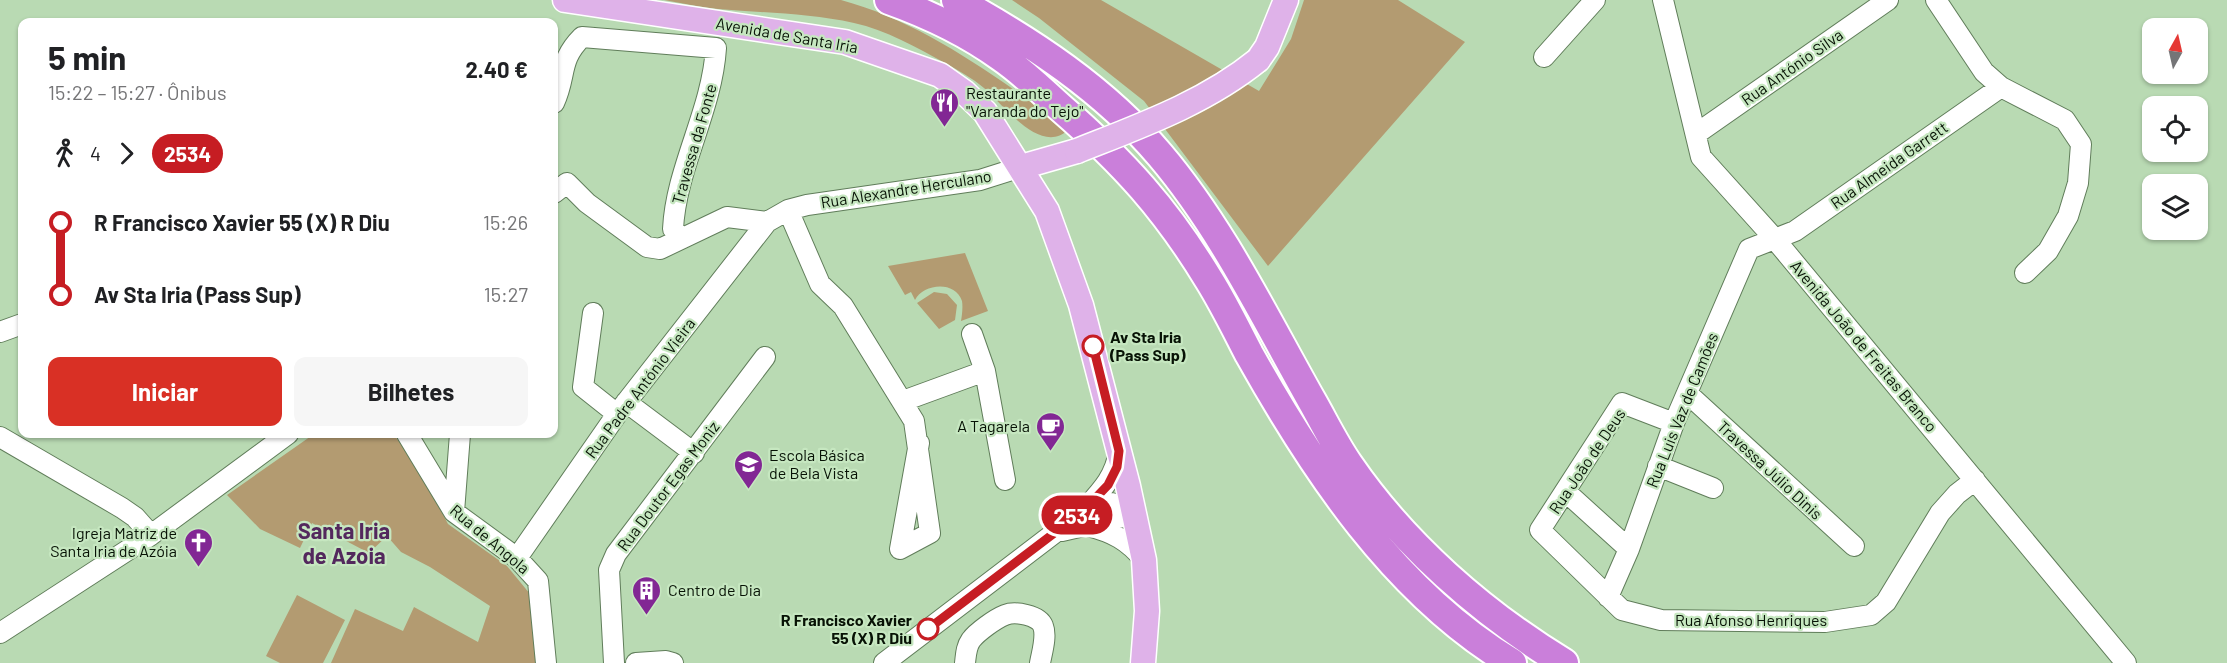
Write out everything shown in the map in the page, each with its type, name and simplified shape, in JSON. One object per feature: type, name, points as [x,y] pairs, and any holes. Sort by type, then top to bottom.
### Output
[{"type":"highway","points":[[889,0],[961,32],[1001,56],[1093,134],[1133,174],[1161,209],[1210,280],[1291,424],[1349,511],[1399,570],[1447,615],[1512,663]]},
{"type":"highway","points":[[956,0],[1025,40],[1073,74],[1118,111],[1162,157],[1227,251],[1349,465],[1398,526],[1465,592],[1525,639],[1564,663]]},
{"type":"main road","name":"Avenida de Santa Iria","points":[[565,0],[845,42],[927,69],[953,83],[985,111],[1047,211],[1071,274],[1096,358],[1144,560],[1147,611],[1143,663]]},
{"type":"main road","name":"Rua Alexandre Herculano","points":[[1021,167],[1077,150],[1184,106],[1229,83],[1258,60],[1282,4]]},
{"type":"street","points":[[1544,57],[1595,0]]},
{"type":"street","name":"Avenida João de Freitas Branco","points":[[1663,0],[1701,157],[1773,237],[2126,663]]},
{"type":"street","name":"Rua António Silva","points":[[1696,134],[1888,0]]},
{"type":"street","points":[[1936,0],[1984,72],[2001,87],[2065,120],[2081,144],[2078,183],[2068,216],[2048,252],[2025,273]]},
{"type":"street","name":"Travessa da Fonte","points":[[558,94],[565,57],[582,37],[716,48],[714,74],[705,109],[674,208],[673,229],[681,238]]},
{"type":"street","name":"Rua Almeida Garrett","points":[[1773,237],[1795,231],[2001,87]]},
{"type":"street","name":"Rua Alexandre Herculano","points":[[767,222],[788,210],[980,180],[1021,167]]},
{"type":"street","points":[[558,190],[567,183],[587,203],[647,247],[660,249],[727,217],[767,222]]},
{"type":"street","points":[[788,210],[820,284],[843,306],[903,401],[914,421],[919,443]]},
{"type":"street","name":"Rua Padre António Vieira","points":[[517,558],[622,408],[767,222]]},
{"type":"street","name":"Rua Luis Vaz de Camões","points":[[1608,597],[1629,549],[1674,423],[1749,249],[1773,237]]},
{"type":"street","points":[[593,313],[583,387],[622,408],[694,453]]},
{"type":"street","points":[[0,332],[18,325]]},
{"type":"street","points":[[972,334],[985,371],[1005,480]]},
{"type":"street","name":"Rua Doutor Egas Moniz","points":[[614,663],[609,570],[616,554],[765,357]]},
{"type":"street","points":[[903,401],[985,371]]},
{"type":"street","name":"Travessa Júlio Dinis","points":[[1687,393],[1854,546]]},
{"type":"street","name":"Rua João de Deus","points":[[1540,530],[1622,403],[1674,423]]},
{"type":"street","points":[[0,437],[122,508],[151,535]]},
{"type":"street","points":[[0,633],[151,535],[283,438]]},
{"type":"street","name":"Rua de Angola","points":[[409,438],[454,512],[517,558],[538,580],[546,663]]},
{"type":"street","points":[[454,512],[459,438]]},
{"type":"street","points":[[1082,518],[1108,485],[1117,467],[1119,451]]},
{"type":"street","points":[[1658,466],[1713,488]]},
{"type":"street","name":"Rua Afonso Henriques","points":[[1540,530],[1622,610],[1660,620],[1825,622],[1870,615],[1886,602],[1940,513],[1957,494],[1975,480]]},
{"type":"street","points":[[1566,492],[1629,549]]},
{"type":"street","points":[[884,663],[1047,536],[1111,503],[1133,509]]},
{"type":"street","points":[[1082,518],[1132,545],[1144,560]]},
{"type":"street","points":[[965,663],[968,647],[973,638],[1003,616],[1012,613],[1035,617],[1042,624],[1044,633],[1040,663]]},
{"type":"street","points":[[908,663],[911,643]]},
{"type":"street","points":[[636,663],[666,661],[673,663]]},
{"type":"shaded area","points":[[664,0],[841,0],[864,7],[909,26],[952,49],[1041,108],[1068,130],[1057,136],[1046,137],[1034,132],[965,74],[901,40],[866,26],[820,17],[718,9]]},
{"type":"shaded area","points":[[1012,0],[1101,0],[1259,91],[1291,39],[1304,0],[1398,0],[1465,42],[1268,266],[1144,101],[1039,18]]},
{"type":"shaded area","points":[[965,253],[988,311],[961,321],[962,301],[953,290],[946,287],[932,288],[925,290],[915,300],[911,292],[905,295],[888,266]]},
{"type":"shaded area","points":[[934,292],[947,294],[957,305],[955,320],[939,329],[917,303]]},
{"type":"shaded area","points":[[308,438],[396,438],[417,465],[448,524],[507,566],[530,594],[537,663],[331,663],[355,609],[403,631],[414,607],[478,642],[490,606],[430,567],[401,552],[387,536],[369,553],[312,523],[300,548],[260,529],[227,495]]},
{"type":"shaded area","points":[[297,595],[345,620],[323,663],[280,663],[266,656]]},
{"type":"bus line","name":"2534","points":[[928,629],[1047,536],[1082,512],[1108,485],[1117,467],[1119,451],[1093,346]]},
{"type":"place","name":"Restaurante \"Varanda do Tejo\"","points":[[945,128]]},
{"type":"place","name":"Av Sta Iria (Pass Sup)","points":[[1093,346]]},
{"type":"place","name":"A Tagarela","points":[[1051,452]]},
{"type":"place","name":"Escola Básica de Bela Vista","points":[[748,490]]},
{"type":"place","name":"Igreja Matriz de Santa Iria de Azóia","points":[[198,568]]},
{"type":"place","name":"Centro de Dia","points":[[647,616]]},
{"type":"place","name":"R Francisco Xavier 55 (X) R Diu","points":[[928,629]]},
{"type":"district","name":"Santa Iria de Azoia","points":[[344,544]]}]
